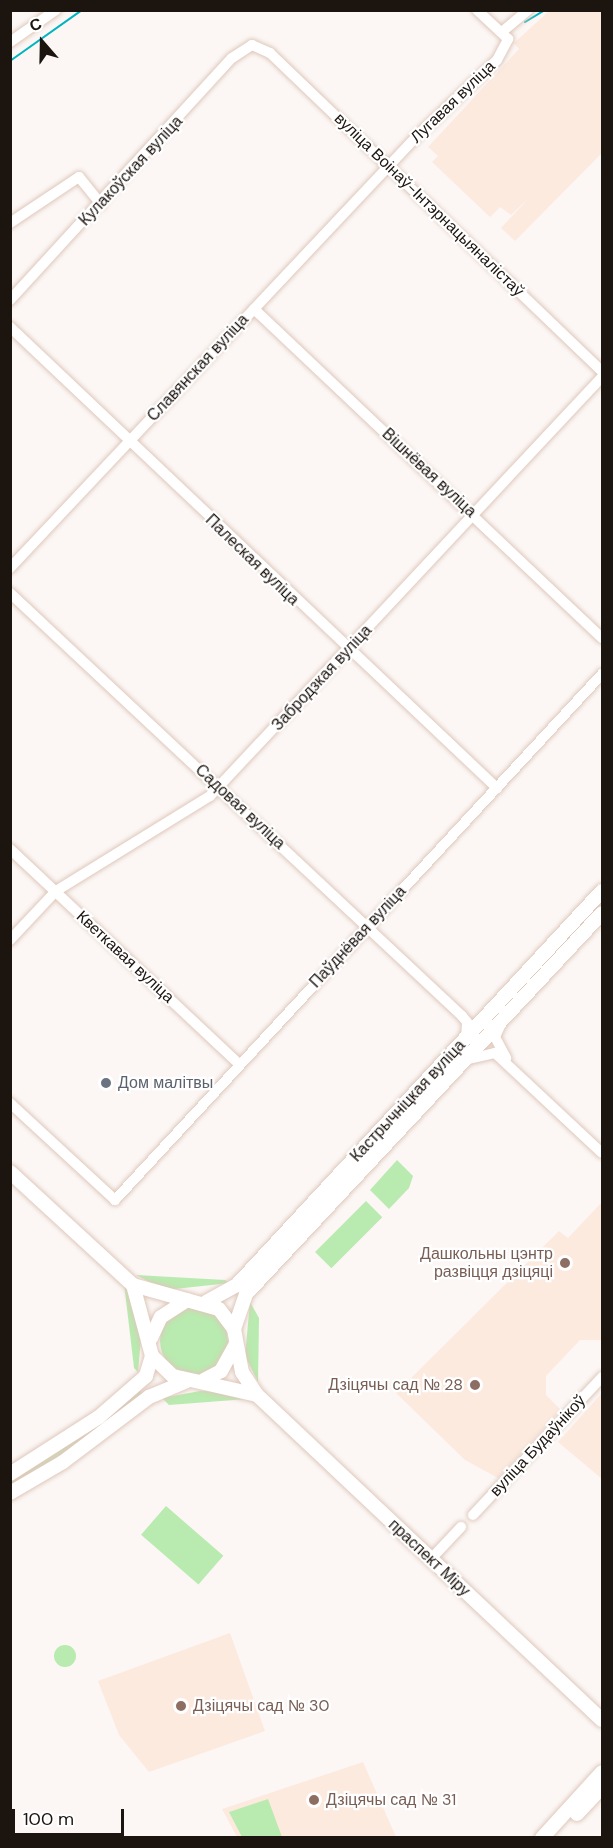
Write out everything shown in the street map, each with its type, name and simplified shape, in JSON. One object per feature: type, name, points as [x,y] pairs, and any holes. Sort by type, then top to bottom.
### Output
[{"type":"main road","name":"Кастрычніцкая вуліца","points":[[206,1302],[237,1285],[603,891]]},
{"type":"main road","name":"Кастрычніцкая вуліца","points":[[234,1329],[246,1294],[603,913]]},
{"type":"main road","points":[[10,1172],[133,1285],[188,1300],[206,1302],[234,1329],[235,1346],[257,1395]]},
{"type":"main road","points":[[10,1473],[99,1417],[146,1376],[152,1356],[152,1338],[133,1285]]},
{"type":"main road","points":[[152,1338],[161,1317],[188,1300]]},
{"type":"main road","points":[[204,1380],[221,1371],[235,1346]]},
{"type":"main road","points":[[152,1356],[165,1370],[187,1381]]},
{"type":"main road","points":[[10,1493],[63,1462],[149,1397],[187,1381],[204,1380],[257,1395]]},
{"type":"main road","name":"праспект Міру","points":[[257,1395],[603,1720]]},
{"type":"main road","points":[[542,1838],[603,1772]]},
{"type":"main road","points":[[555,1838],[603,1787]]},
{"type":"street","points":[[10,42],[56,10]]},
{"type":"street","points":[[477,10],[503,31],[528,10]]},
{"type":"street","name":"Лугавая вуліца","points":[[388,168],[497,60],[508,39],[503,31]]},
{"type":"street","name":"вуліца Воінаў-Інтэрнацыяналістаў","points":[[252,45],[270,53],[603,371]]},
{"type":"street","name":"Кулакоўская вуліца","points":[[10,300],[232,58],[252,45]]},
{"type":"street","name":"Славянская вуліца","points":[[10,568],[388,168]]},
{"type":"street","points":[[10,223],[79,177],[100,202]]},
{"type":"street","name":"Вішнёвая вуліца","points":[[254,309],[603,638]]},
{"type":"street","name":"Палеская вуліца","points":[[10,327],[347,651],[497,789]]},
{"type":"street","name":"Забродзкая вуліца","points":[[10,940],[56,891],[218,787],[603,377]]},
{"type":"street","name":"Садовая вуліца","points":[[10,593],[467,1022]]},
{"type":"street","name":"Паўднёвая вуліца","points":[[10,1103],[115,1200],[603,674]]},
{"type":"street","name":"Кветкавая вуліца","points":[[10,849],[239,1064]]},
{"type":"street","points":[[507,1013],[495,1037],[514,1068]]},
{"type":"street","points":[[466,1039],[467,1022],[485,1019]]},
{"type":"street","points":[[461,1064],[478,1054],[495,1053],[514,1068],[603,1153]]},
{"type":"street","name":"вуліца Будаўнікоў","points":[[473,1515],[603,1377]]},
{"type":"street","points":[[431,1559],[461,1527]]},
{"type":"shaded area","points":[[549,11],[602,11],[602,153],[515,241],[501,228],[528,199],[511,215],[500,207],[490,217],[432,162],[438,156],[428,147],[519,49],[514,43]]},
{"type":"shaded area","name":"Дзіцячы сад № 28","points":[[602,1202],[602,1340],[580,1340],[546,1376],[546,1395],[561,1410],[498,1478],[465,1460],[396,1393],[559,1231],[568,1238]]},
{"type":"shaded area","points":[[602,1393],[602,1479],[558,1442]]},
{"type":"shaded area","name":"Дзіцячы сад № 30","points":[[230,1633],[265,1731],[149,1772],[119,1735],[98,1681]]},
{"type":"shaded area","name":"Дзіцячы сад № 31","points":[[363,1762],[396,1837],[237,1837],[222,1809]]},
{"type":"green space","points":[[397,1160],[413,1176],[409,1188],[389,1209],[370,1190]]},
{"type":"green space","points":[[366,1201],[382,1217],[331,1268],[315,1252]]},
{"type":"green space","points":[[136,1275],[225,1280],[230,1283],[165,1290]]},
{"type":"green space","points":[[124,1283],[142,1327],[138,1372],[134,1368]]},
{"type":"green space","points":[[250,1302],[259,1318],[258,1382],[245,1356]]},
{"type":"green space","points":[[194,1307],[207,1310],[218,1317],[225,1328],[228,1341],[225,1354],[218,1365],[207,1372],[194,1375],[181,1372],[170,1365],[163,1354],[160,1341],[163,1328],[170,1317],[181,1310]]},
{"type":"green space","points":[[140,1391],[143,1394],[83,1442],[11,1484],[11,1478],[89,1431]]},
{"type":"green space","points":[[200,1391],[238,1392],[247,1399],[169,1405],[162,1398]]},
{"type":"green space","points":[[166,1506],[223,1556],[198,1585],[141,1535]]},
{"type":"green space","points":[[65,1645],[73,1648],[76,1656],[73,1664],[65,1667],[57,1664],[54,1656],[57,1648]]},
{"type":"green space","points":[[268,1799],[282,1837],[242,1837],[229,1812]]},
{"type":"waterway","points":[[10,61],[82,10]]},
{"type":"waterway","points":[[525,22],[545,10]]},
{"type":"place","name":"Дом малітвы","points":[[106,1083]]},
{"type":"place","name":"Дашкольны цэнтр развіцця дзіцяці","points":[[565,1263]]},
{"type":"place","name":"Дзіцячы сад № 28","points":[[475,1385]]},
{"type":"place","name":"Дзіцячы сад № 30","points":[[181,1706]]},
{"type":"place","name":"Дзіцячы сад № 31","points":[[314,1800]]}]
